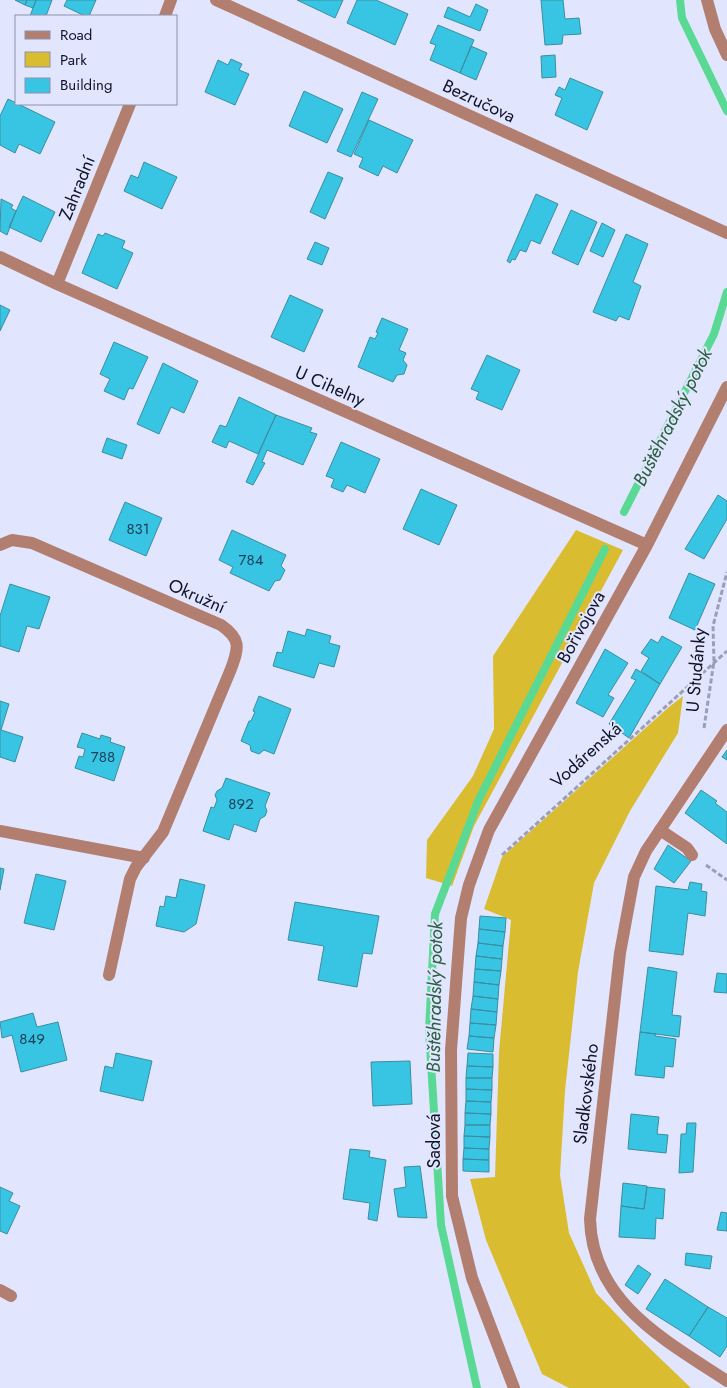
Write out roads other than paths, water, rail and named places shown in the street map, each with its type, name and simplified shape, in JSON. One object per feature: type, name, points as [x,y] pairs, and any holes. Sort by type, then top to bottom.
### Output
[{"type":"street","points":[[165,15],[171,0]]},
{"type":"street","name":"Bezručova","points":[[216,0],[727,233]]},
{"type":"street","points":[[707,0],[715,29],[727,55]]},
{"type":"street","name":"Zahradní","points":[[57,284],[130,105]]},
{"type":"street","name":"U Cihelny","points":[[0,257],[647,545]]},
{"type":"street","name":"Bořivojova","points":[[469,885],[490,830],[647,545],[727,387]]},
{"type":"street","name":"Okružní","points":[[0,545],[12,540],[32,543],[221,625],[231,632],[237,640],[237,649],[231,668],[164,832],[136,868],[130,879],[109,975]]},
{"type":"street","name":"Sladkovského","points":[[727,730],[640,863],[629,900],[616,992],[590,1219],[590,1238],[605,1278],[633,1314],[660,1337],[727,1381]]},
{"type":"street","points":[[660,830],[692,854]]},
{"type":"street","points":[[0,831],[144,858]]},
{"type":"street","name":"Sadová","points":[[469,885],[462,918],[451,1050],[452,1196],[472,1278],[514,1388]]},
{"type":"waterway","name":"Buštěhradský potok","points":[[680,0],[682,18],[727,111]]},
{"type":"waterway","name":"Buštěhradský potok","points":[[624,512],[714,334],[727,292]]},
{"type":"waterway","name":"Buštěhradský potok","points":[[477,1388],[441,1225],[429,1030],[435,914],[479,799],[605,549]]}]
